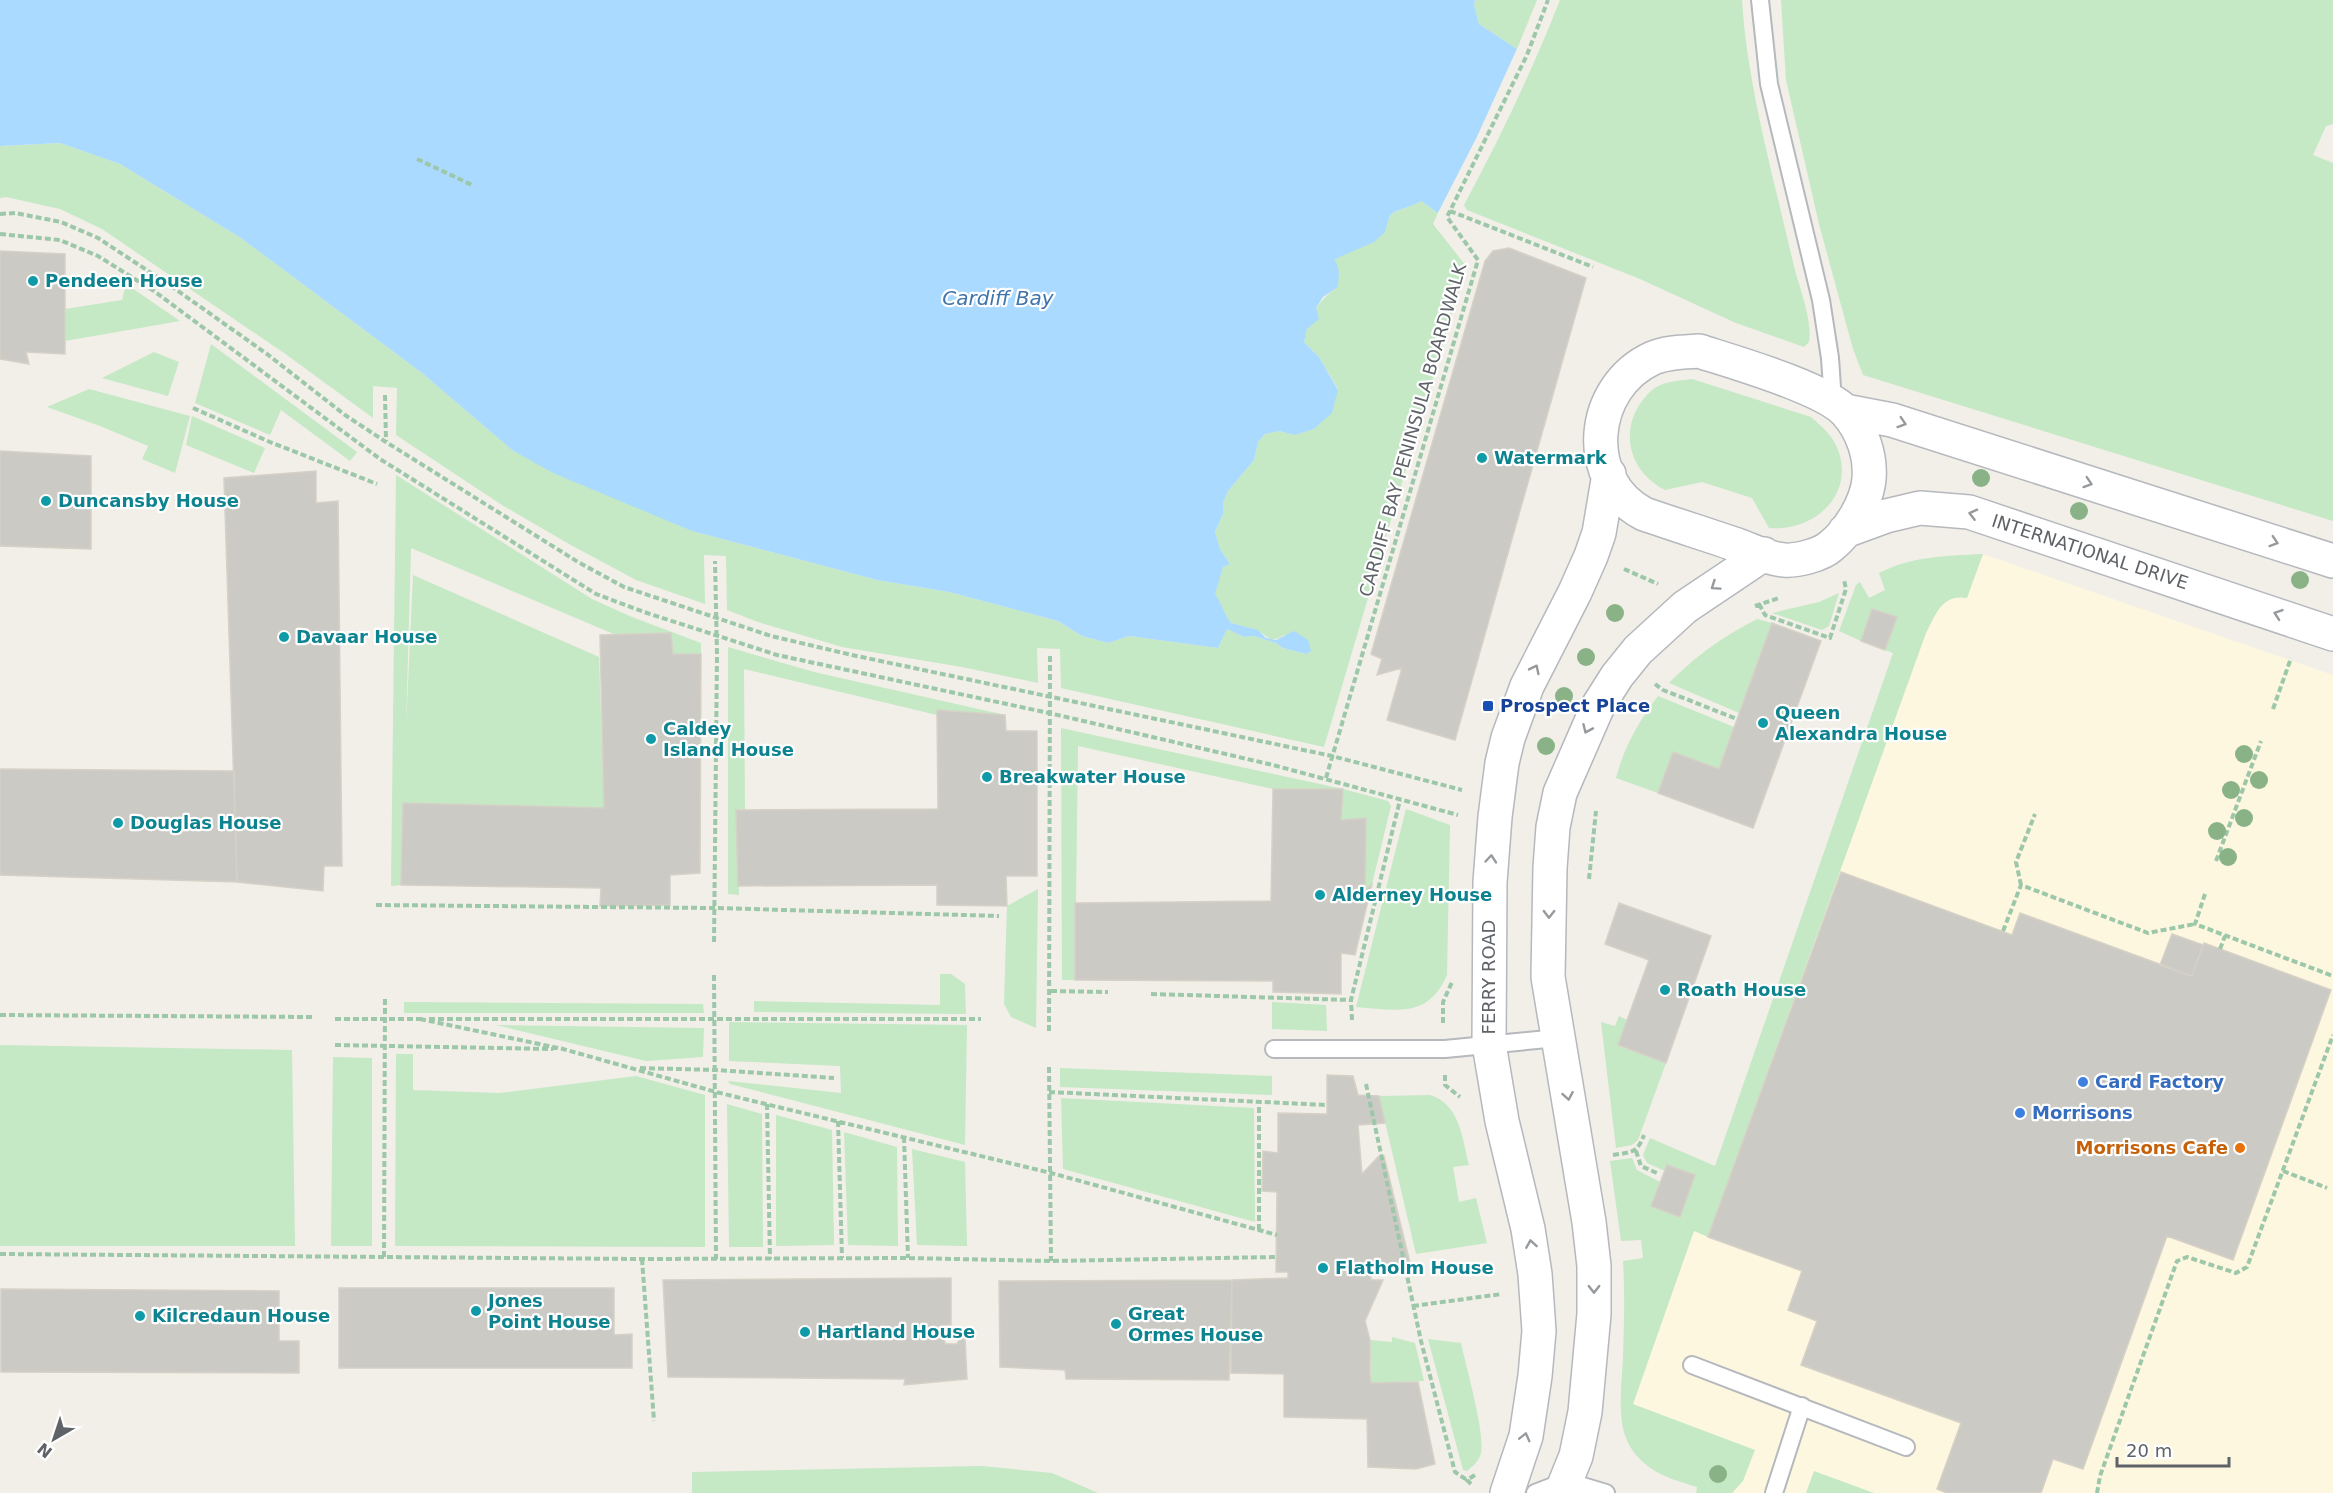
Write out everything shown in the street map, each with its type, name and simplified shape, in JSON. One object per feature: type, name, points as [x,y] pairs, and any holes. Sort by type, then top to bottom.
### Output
[{"type":"street","points":[[1839,406],[1863,441],[1868,456],[1869,480],[1864,500],[1845,531],[1831,546],[1816,554],[1784,560],[1644,514],[1630,506],[1620,496],[1600,453],[1600,432],[1607,404],[1618,384],[1653,358],[1699,351],[1814,392],[1839,406],[1892,420],[2333,561]]},
{"type":"street","name":"FERRY ROAD","points":[[1507,1493],[1526,1436],[1539,1331],[1535,1274],[1528,1229],[1502,1121],[1489,1044],[1490,882],[1502,764],[1508,738],[1527,686],[1592,556],[1599,533],[1609,474]]},
{"type":"street","name":"INTERNATIONAL DRIVE","points":[[1845,531],[1887,516],[1920,508],[1969,512],[2333,634]]},
{"type":"street","points":[[1563,1487],[1576,1456],[1587,1402],[1594,1314],[1594,1266],[1548,977],[1550,868],[1553,827],[1560,793],[1598,706],[1617,676],[1638,650],[1685,607],[1764,554]]},
{"type":"lane","points":[[1760,0],[1769,84],[1821,300],[1839,406]]},
{"type":"lane","points":[[1274,1049],[1445,1049],[1558,1038]]},
{"type":"lane","points":[[1692,1365],[1906,1447]]},
{"type":"lane","points":[[1774,1493],[1802,1406]]},
{"type":"lane","points":[[1535,1493],[1563,1487],[1606,1493]]},
{"type":"path","points":[[1548,0],[1527,55],[1490,135],[1450,211],[1593,267]]},
{"type":"path","points":[[417,159],[472,185]]},
{"type":"path","name":"CARDIFF BAY PENINSULA BOARDWALK","points":[[1332,756],[1478,260],[1448,217],[1450,211]]},
{"type":"path","points":[[0,214],[15,213],[61,222],[98,238],[171,286],[386,442],[578,562],[624,587],[716,620],[771,636],[1332,756],[1462,790]]},
{"type":"path","points":[[0,234],[60,240],[98,256],[153,291],[380,459],[596,594],[777,655],[1049,713],[1326,778],[1459,816]]},
{"type":"path","points":[[386,395],[386,442]]},
{"type":"path","points":[[193,408],[270,442],[377,484]]},
{"type":"path","points":[[714,942],[717,636],[715,561]]},
{"type":"path","points":[[1621,568],[1662,586]]},
{"type":"path","points":[[1759,604],[1766,615],[1830,638],[1846,589],[1843,577]]},
{"type":"path","points":[[2273,709],[2294,648]]},
{"type":"path","points":[[1049,1031],[1051,991],[1050,654]]},
{"type":"path","points":[[1653,682],[1663,690],[1737,719]]},
{"type":"path","points":[[2216,861],[2261,741]]},
{"type":"path","points":[[1326,778],[1332,756]]},
{"type":"path","points":[[1352,1020],[1351,1000],[1400,800]]},
{"type":"path","points":[[1590,860],[1596,807]]},
{"type":"path","points":[[2003,931],[2021,885],[2016,862],[2035,814]]},
{"type":"path","points":[[2021,885],[2148,933],[2195,924],[2333,976]]},
{"type":"path","points":[[2195,924],[2205,894]]},
{"type":"path","points":[[375,905],[714,908],[999,916]]},
{"type":"path","points":[[2220,949],[2225,936]]},
{"type":"path","points":[[714,975],[716,1259]]},
{"type":"path","points":[[1051,991],[1108,992]]},
{"type":"path","points":[[1151,994],[1351,1000]]},
{"type":"path","points":[[384,1257],[386,999]]},
{"type":"path","points":[[1443,1002],[1443,1017]]},
{"type":"path","points":[[0,1015],[312,1017]]},
{"type":"path","points":[[335,1019],[981,1019]]},
{"type":"path","points":[[420,1019],[563,1049],[716,1092],[1051,1173],[1277,1235]]},
{"type":"path","points":[[2097,1493],[2100,1476],[2177,1261],[2187,1257],[2236,1273],[2247,1267],[2333,1035]]},
{"type":"path","points":[[335,1045],[563,1049]]},
{"type":"path","points":[[1049,1067],[1051,1262]]},
{"type":"path","points":[[633,1068],[716,1070],[834,1078]]},
{"type":"path","points":[[1366,1084],[1413,1305],[1455,1472],[1473,1487]]},
{"type":"path","points":[[1049,1092],[1327,1105]]},
{"type":"path","points":[[1258,1230],[1259,1102]]},
{"type":"path","points":[[767,1104],[770,1259]]},
{"type":"path","points":[[838,1121],[842,1258]]},
{"type":"path","points":[[1606,1156],[1636,1151],[1644,1136]]},
{"type":"path","points":[[904,1137],[908,1258]]},
{"type":"path","points":[[1636,1151],[1641,1166],[1659,1174]]},
{"type":"path","points":[[2283,1171],[2327,1188]]},
{"type":"path","points":[[0,1254],[642,1259],[908,1258],[1051,1262],[1276,1257]]},
{"type":"path","points":[[642,1259],[654,1421]]},
{"type":"path","points":[[1413,1305],[1509,1294]]},
{"type":"path","points":[[1467,1480],[1481,1467]]},
{"type":"shaded area","points":[[1983,554],[2333,675],[2333,1493],[1696,1493],[1715,1436],[1633,1405],[1694,1230],[1708,1236],[1926,633],[1944,602],[1956,596],[1976,571]]},
{"type":"green space","points":[[1475,0],[1537,0],[1517,49],[1479,24],[1474,5]]},
{"type":"green space","points":[[1560,0],[1742,0],[1755,97],[1809,323],[1809,342],[1804,347],[1736,323],[1640,279],[1467,210],[1464,205],[1515,104]]},
{"type":"green space","points":[[1781,0],[2333,0],[2333,124],[2326,126],[2313,155],[2333,163],[2333,521],[1863,375],[1853,349],[1819,224],[1786,80]]},
{"type":"green space","points":[[60,143],[120,164],[241,238],[422,373],[512,450],[692,531],[877,580],[949,592],[1058,621],[1082,636],[1108,643],[1129,636],[1218,648],[1227,629],[1244,637],[1253,636],[1306,654],[1284,635],[1272,639],[1256,630],[1231,623],[1214,594],[1223,567],[1230,564],[1220,549],[1215,532],[1223,514],[1223,503],[1228,491],[1254,460],[1258,442],[1265,434],[1279,431],[1295,435],[1314,429],[1338,389],[1319,357],[1304,342],[1315,310],[1338,287],[1335,259],[1385,232],[1390,215],[1421,201],[1438,213],[1433,224],[1466,266],[1324,747],[1061,688],[1060,649],[1037,648],[1038,683],[962,667],[842,647],[758,622],[727,610],[726,556],[704,555],[705,604],[636,580],[502,505],[396,435],[397,388],[373,386],[373,418],[284,353],[102,229],[60,209],[6,197],[0,198],[0,146]]},
{"type":"green space","points":[[126,284],[180,321],[65,341],[65,309],[122,300]]},
{"type":"green space","points":[[211,344],[357,452],[350,461],[281,410],[270,435],[195,403]]},
{"type":"green space","points":[[154,352],[179,362],[168,396],[102,378]]},
{"type":"green space","points":[[1692,379],[1811,417],[1821,426],[1836,445],[1841,463],[1841,479],[1837,493],[1828,506],[1816,516],[1802,523],[1786,528],[1769,528],[1752,498],[1702,482],[1665,490],[1652,481],[1641,470],[1630,444],[1630,430],[1634,416],[1641,403],[1656,387]]},
{"type":"green space","points":[[89,389],[190,416],[175,473],[142,459],[148,446],[47,407]]},
{"type":"green space","points":[[192,416],[265,448],[254,473],[186,445]]},
{"type":"green space","points":[[396,475],[592,599],[701,643],[701,654],[673,654],[671,633],[616,635],[411,548],[406,728],[413,575],[599,657],[604,808],[404,803],[401,885],[391,886]]},
{"type":"green space","points":[[1983,554],[1967,598],[1951,599],[1946,602],[1926,633],[1708,1237],[1694,1231],[1633,1404],[1755,1450],[1743,1481],[1732,1493],[1696,1493],[1697,1487],[1667,1477],[1646,1465],[1634,1452],[1624,1432],[1621,1406],[1624,1321],[1623,1261],[1643,1258],[1641,1240],[1621,1241],[1610,1161],[1632,1158],[1637,1170],[1660,1182],[1680,1217],[1695,1175],[1668,1165],[1665,1171],[1647,1163],[1643,1155],[1650,1138],[1715,1166],[1893,653],[1885,650],[1896,618],[1872,609],[1861,641],[1839,631],[1856,585],[1860,582],[1869,598],[1885,590],[1879,573],[1891,567],[1930,558]]},
{"type":"green space","points":[[1839,593],[1829,626],[1822,630],[1772,613],[1819,602]]},
{"type":"green space","points":[[1757,619],[1772,623],[1739,713],[1669,683],[1710,647]]},
{"type":"green space","points":[[728,647],[814,672],[1005,715],[937,710],[937,715],[744,669],[745,809],[736,810],[739,895],[728,894]]},
{"type":"green space","points":[[1658,696],[1734,727],[1719,769],[1673,752],[1658,793],[1616,778],[1633,735]]},
{"type":"green space","points":[[1061,728],[1343,789],[1388,801],[1391,806],[1372,884],[1365,890],[1366,819],[1341,820],[1342,789],[1273,789],[1078,746],[1075,980],[1062,980]]},
{"type":"green space","points":[[1406,809],[1450,825],[1447,975],[1430,999],[1409,1009],[1356,1007]]},
{"type":"green space","points":[[1038,889],[1036,1028],[1011,1017],[1004,1004],[1007,906]]},
{"type":"green space","points":[[940,974],[951,974],[965,984],[966,1014],[754,1012],[754,1001],[940,1005]]},
{"type":"green space","points":[[404,1002],[703,1004],[704,1013],[404,1013]]},
{"type":"green space","points":[[1272,1002],[1326,1005],[1327,1031],[1272,1029]]},
{"type":"green space","points":[[1619,1016],[1627,1020],[1618,1046],[1666,1063],[1638,1140],[1632,1145],[1616,1148],[1601,1022],[1615,1026]]},
{"type":"green space","points":[[729,1022],[967,1025],[965,1145],[730,1084],[728,1081],[841,1093],[840,1066],[729,1061]]},
{"type":"green space","points":[[496,1025],[704,1028],[703,1057],[646,1061]]},
{"type":"green space","points":[[0,1045],[292,1050],[295,1246],[0,1246]]},
{"type":"green space","points":[[396,1054],[413,1054],[413,1090],[499,1093],[636,1076],[705,1095],[705,1247],[395,1246]]},
{"type":"green space","points":[[333,1057],[372,1058],[372,1246],[331,1246]]},
{"type":"green space","points":[[1060,1068],[1272,1076],[1272,1095],[1060,1087]]},
{"type":"green space","points":[[1430,1095],[1440,1099],[1448,1106],[1458,1123],[1469,1165],[1453,1167],[1459,1202],[1476,1198],[1487,1243],[1416,1254],[1379,1096]]},
{"type":"green space","points":[[1061,1098],[1254,1108],[1255,1222],[1063,1169]]},
{"type":"green space","points":[[727,1104],[762,1114],[763,1247],[729,1247]]},
{"type":"green space","points":[[776,1115],[832,1130],[834,1245],[776,1246]]},
{"type":"green space","points":[[844,1132],[897,1147],[898,1246],[848,1245]]},
{"type":"green space","points":[[912,1149],[965,1162],[967,1246],[917,1245]]},
{"type":"green space","points":[[1392,1337],[1415,1343],[1424,1381],[1371,1383],[1370,1340],[1392,1342]]},
{"type":"green space","points":[[1428,1339],[1461,1343],[1478,1415],[1481,1443],[1479,1458],[1467,1471],[1463,1470]]},
{"type":"green space","points":[[982,1466],[1052,1473],[1098,1493],[692,1493],[692,1472]]},
{"type":"green space","points":[[1814,1471],[1874,1493],[1806,1493]]},
{"type":"water","name":"Cardiff Bay","points":[[0,0],[1475,0],[1474,5],[1479,24],[1517,49],[1477,137],[1438,213],[1421,201],[1398,210],[1390,215],[1385,232],[1374,242],[1335,259],[1339,272],[1338,287],[1323,297],[1316,308],[1319,319],[1307,329],[1304,342],[1319,357],[1338,390],[1332,413],[1314,429],[1295,435],[1279,431],[1265,434],[1258,442],[1254,460],[1228,491],[1223,503],[1223,514],[1215,532],[1220,549],[1230,564],[1223,567],[1215,594],[1227,616],[1231,623],[1258,630],[1266,638],[1276,640],[1294,631],[1308,640],[1311,651],[1306,654],[1253,636],[1244,637],[1227,629],[1218,648],[1129,636],[1108,643],[1082,636],[1058,621],[949,592],[877,580],[692,531],[553,473],[512,450],[422,373],[241,238],[120,164],[60,143],[0,146]]},
{"type":"pier","points":[[1518,47],[1520,51],[1480,138],[1441,214],[1437,215],[1477,137]]},
{"type":"building","name":"Watermark","points":[[1509,248],[1586,278],[1455,740],[1387,720],[1402,668],[1377,675],[1382,659],[1371,654],[1485,261],[1493,251]]},
{"type":"building","name":"Pendeen House","points":[[0,251],[65,254],[65,354],[26,352],[29,364],[0,359]]},
{"type":"building","name":"Duncansby House","points":[[0,451],[91,456],[91,549],[0,546]]},
{"type":"building","name":"Davaar House","points":[[316,471],[316,503],[338,501],[342,866],[324,866],[323,891],[237,882],[224,478]]},
{"type":"building","points":[[1872,609],[1897,617],[1885,650],[1861,641]]},
{"type":"building","name":"Queen Alexandra House","points":[[1772,623],[1821,641],[1753,828],[1658,793],[1673,752],[1719,769]]},
{"type":"building","name":"Caldey Island House","points":[[671,633],[673,654],[701,654],[700,873],[670,875],[670,905],[600,906],[601,888],[401,885],[403,803],[604,808],[600,635]]},
{"type":"building","name":"Breakwater House","points":[[937,710],[1005,715],[1006,731],[1037,731],[1037,876],[1006,876],[1007,906],[937,905],[937,885],[738,886],[736,810],[938,809]]},
{"type":"building","name":"Douglas House","points":[[0,769],[234,771],[237,882],[0,875]]},
{"type":"building","name":"Alderney House","points":[[1273,789],[1343,789],[1341,820],[1366,818],[1365,890],[1372,884],[1355,955],[1341,953],[1341,994],[1273,992],[1273,981],[1075,980],[1075,903],[1271,901]]},
{"type":"building","name":"Morrisons","points":[[1841,872],[2012,935],[2020,913],[2192,976],[2204,943],[2331,990],[2233,1260],[2167,1236],[2083,1469],[2053,1459],[2041,1493],[1947,1493],[1937,1489],[1961,1423],[1801,1365],[1817,1321],[1788,1310],[1802,1271],[1708,1237]]},
{"type":"building","name":"Roath House","points":[[1619,903],[1711,936],[1666,1063],[1618,1045],[1649,960],[1605,944]]},
{"type":"building","points":[[2172,934],[2203,945],[2192,976],[2160,965]]},
{"type":"building","name":"Flatholm House","points":[[1327,1075],[1353,1076],[1358,1095],[1379,1096],[1385,1123],[1358,1125],[1362,1174],[1378,1157],[1384,1156],[1413,1275],[1370,1265],[1371,1280],[1383,1280],[1365,1321],[1370,1340],[1370,1375],[1371,1383],[1418,1382],[1435,1464],[1416,1469],[1368,1467],[1367,1419],[1284,1417],[1284,1374],[1231,1373],[1232,1280],[1288,1278],[1288,1272],[1276,1272],[1277,1192],[1262,1191],[1263,1151],[1278,1153],[1278,1113],[1327,1114]]},
{"type":"building","points":[[1667,1165],[1695,1175],[1680,1217],[1651,1206]]},
{"type":"building","name":"Hartland House","points":[[951,1278],[951,1325],[944,1325],[945,1344],[957,1344],[960,1338],[965,1338],[967,1379],[904,1385],[905,1379],[668,1377],[663,1280]]},
{"type":"building","name":"Great Ormes House","points":[[1232,1280],[1229,1380],[1066,1379],[1065,1370],[1000,1367],[999,1281]]},
{"type":"building","name":"Jones Point House","points":[[339,1288],[614,1288],[614,1335],[632,1334],[632,1368],[339,1368]]},
{"type":"building","name":"Kilcredaun House","points":[[1,1289],[279,1291],[279,1341],[299,1341],[299,1373],[1,1372]]},
{"type":"place","name":"Pendeen House","points":[[33,281]]},
{"type":"place","name":"Watermark","points":[[1482,458]]},
{"type":"place","name":"Duncansby House","points":[[46,501]]},
{"type":"place","name":"Davaar House","points":[[284,637]]},
{"type":"place","name":"Prospect Place","points":[[1488,706]]},
{"type":"place","name":"Queen Alexandra House","points":[[1763,723]]},
{"type":"place","name":"Caldey Island House","points":[[651,739]]},
{"type":"place","name":"Breakwater House","points":[[987,777]]},
{"type":"place","name":"Douglas House","points":[[118,823]]},
{"type":"place","name":"Alderney House","points":[[1320,895]]},
{"type":"place","name":"Roath House","points":[[1665,990]]},
{"type":"place","name":"Card Factory","points":[[2083,1082]]},
{"type":"place","name":"Morrisons","points":[[2020,1113]]},
{"type":"place","name":"Morrisons Cafe","points":[[2240,1148]]},
{"type":"place","name":"Flatholm House","points":[[1323,1268]]},
{"type":"place","name":"Jones Point House","points":[[476,1311]]},
{"type":"place","name":"Kilcredaun House","points":[[140,1316]]},
{"type":"place","name":"Great Ormes House","points":[[1116,1324]]},
{"type":"place","name":"Hartland House","points":[[805,1332]]}]
